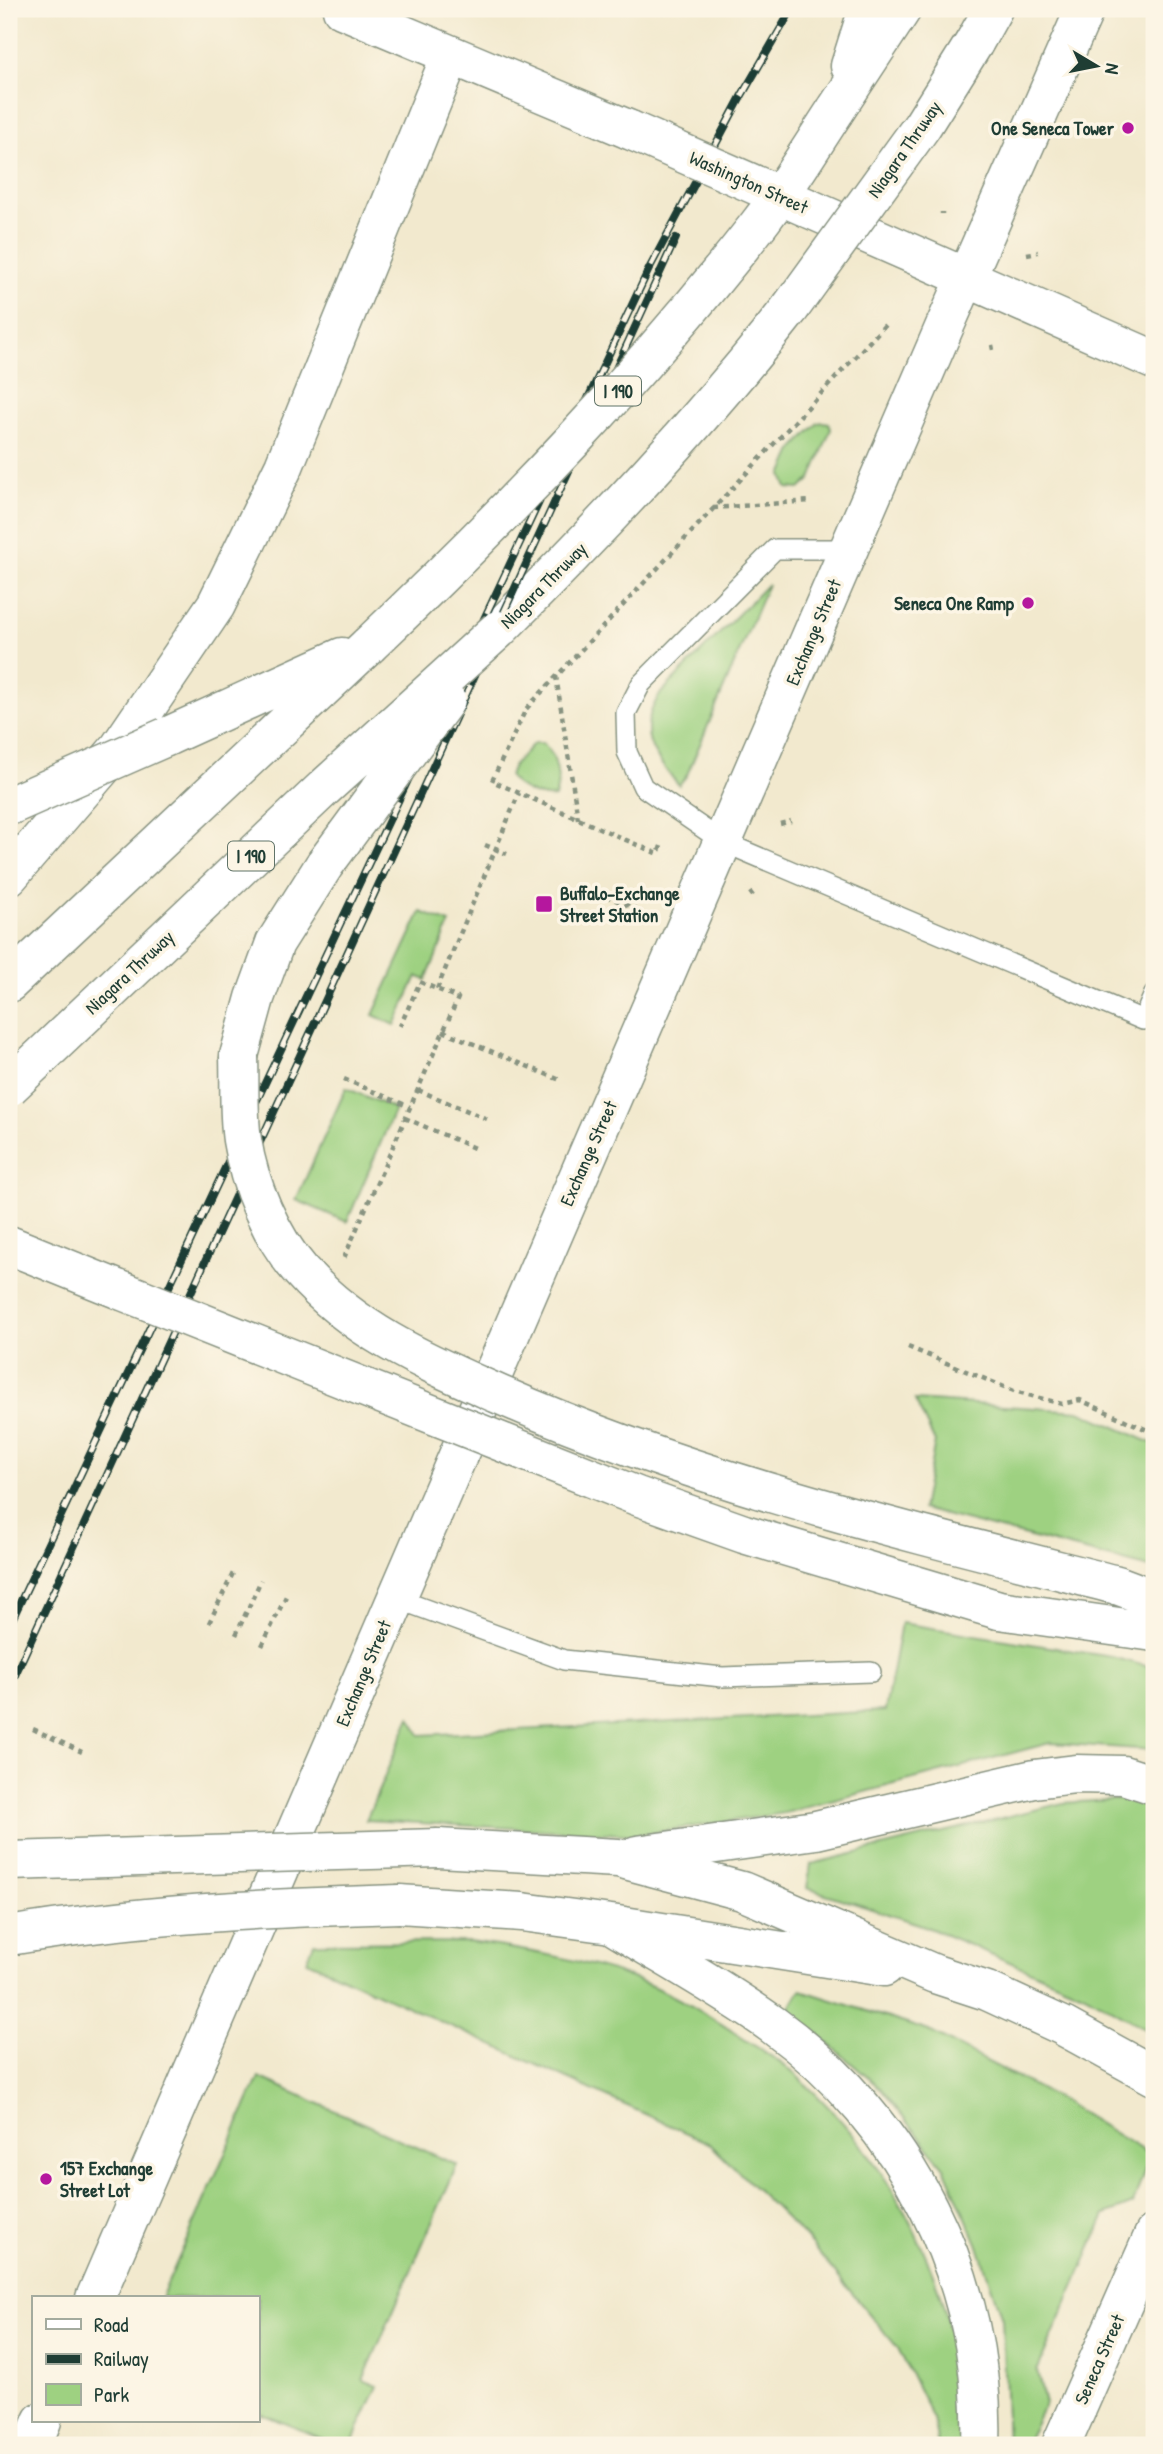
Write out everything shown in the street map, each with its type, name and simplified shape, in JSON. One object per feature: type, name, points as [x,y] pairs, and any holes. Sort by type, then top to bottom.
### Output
[{"type":"main road","name":"Washington Street","points":[[342,9],[630,130],[1154,360]]},
{"type":"main road","points":[[835,111],[868,9]]},
{"type":"main road","name":"I 190","points":[[9,983],[369,645],[541,477],[674,328],[759,223],[902,9]]},
{"type":"main road","name":"Niagara Thruway","points":[[9,1087],[324,788],[498,630],[596,533],[727,388],[791,307],[922,126],[993,9]]},
{"type":"main road","name":"Exchange Street","points":[[96,2296],[395,1598],[1085,9]]},
{"type":"main road","points":[[9,876],[119,748],[216,605],[284,466],[452,55]]},
{"type":"main road","points":[[498,630],[325,864],[275,943],[255,998],[239,1056],[242,1141],[263,1211],[300,1270],[348,1317],[419,1359],[547,1416],[753,1489],[1117,1585],[1154,1599]]},
{"type":"main road","points":[[9,806],[369,645]]},
{"type":"main road","points":[[9,1245],[637,1496],[744,1534],[999,1610],[1154,1632]]},
{"type":"main road","points":[[9,1861],[438,1848],[618,1858],[816,1829],[1034,1779],[1076,1774],[1122,1775],[1154,1785]]},
{"type":"main road","points":[[618,1858],[742,1891],[935,1974],[987,1991],[1063,2026],[1154,2076]]},
{"type":"main road","points":[[9,1936],[67,1926],[226,1909],[399,1904],[522,1912],[935,1974]]},
{"type":"main road","points":[[611,1924],[773,2025],[831,2074],[878,2126],[924,2195],[958,2273],[978,2376],[981,2445]]},
{"type":"main road","name":"Seneca Street","points":[[1061,2445],[1154,2234]]},
{"type":"main road","points":[[32,2445],[42,2422]]},
{"type":"lane","points":[[849,549],[775,550],[641,684],[626,713],[627,752],[643,787],[723,842],[1143,1020],[1154,994]]},
{"type":"lane","points":[[395,1598],[564,1660],[722,1677],[871,1672]]},
{"type":"path","points":[[1027,254],[1038,252]]},
{"type":"path","points":[[661,846],[658,854],[492,781],[526,709],[886,325]]},
{"type":"path","points":[[713,508],[810,501]]},
{"type":"path","points":[[556,676],[578,819]]},
{"type":"path","points":[[437,989],[519,793]]},
{"type":"path","points":[[780,824],[791,821]]},
{"type":"path","points":[[485,845],[508,854]]},
{"type":"path","points":[[750,892],[756,900]]},
{"type":"path","points":[[606,896],[635,908]]},
{"type":"path","points":[[341,1265],[458,998],[420,982],[400,1026]]},
{"type":"path","points":[[443,1031],[560,1080]]},
{"type":"path","points":[[344,1079],[410,1107]]},
{"type":"path","points":[[418,1090],[486,1119]]},
{"type":"path","points":[[405,1118],[474,1148]]},
{"type":"path","points":[[908,1347],[1014,1391],[1062,1404],[1080,1400],[1154,1433]]},
{"type":"path","points":[[209,1623],[235,1569]]},
{"type":"path","points":[[236,1634],[261,1580]]},
{"type":"path","points":[[262,1646],[288,1592]]},
{"type":"path","points":[[33,1730],[82,1752]]},
{"type":"green space","points":[[818,423],[829,423],[831,429],[811,479],[800,489],[787,488],[782,475],[794,448]]},
{"type":"green space","points":[[768,584],[687,775],[679,785],[661,763],[650,742],[648,730],[653,706],[661,693]]},
{"type":"green space","points":[[534,743],[542,743],[554,760],[557,775],[555,797],[529,792],[509,777],[512,767]]},
{"type":"green space","points":[[421,912],[450,923],[426,980],[417,976],[395,1025],[373,1015]]},
{"type":"green space","points":[[346,1088],[395,1109],[347,1222],[296,1200]]},
{"type":"green space","points":[[915,1400],[1079,1411],[1154,1444],[1154,1569],[922,1509],[935,1442]]},
{"type":"green space","points":[[901,1623],[1112,1657],[1154,1668],[1154,1750],[1050,1743],[785,1813],[636,1835],[366,1820],[410,1717],[420,1735],[885,1711]]},
{"type":"green space","points":[[1125,1799],[1154,1808],[1154,2034],[1085,1994],[922,1925],[807,1888],[811,1864],[1063,1803]]},
{"type":"green space","points":[[470,1942],[570,1960],[609,1970],[658,1989],[701,2011],[780,2062],[830,2109],[881,2173],[921,2244],[948,2321],[958,2372],[963,2414],[963,2445],[938,2445],[933,2419],[898,2348],[805,2237],[709,2143],[307,1961],[314,1943]]},
{"type":"green space","points":[[801,1990],[929,2031],[1057,2098],[1150,2155],[1133,2204],[1105,2215],[1037,2371],[1045,2404],[1025,2445],[1007,2445],[1002,2319],[977,2243],[944,2167],[881,2089],[789,2009]]},
{"type":"green space","points":[[259,2077],[457,2165],[363,2380],[378,2386],[351,2445],[338,2445],[259,2413],[259,2296],[162,2296]]},
{"type":"railway","points":[[9,1626],[649,269],[742,95],[792,9]]},
{"type":"railway","points":[[9,1688],[676,238]]},
{"type":"place","name":"One Seneca Tower","points":[[1128,128]]},
{"type":"place","name":"Seneca One Ramp","points":[[1028,603]]},
{"type":"place","name":"Buffalo–Exchange Street Station","points":[[544,904]]},
{"type":"place","name":"157 Exchange Street Lot","points":[[46,2179]]}]
